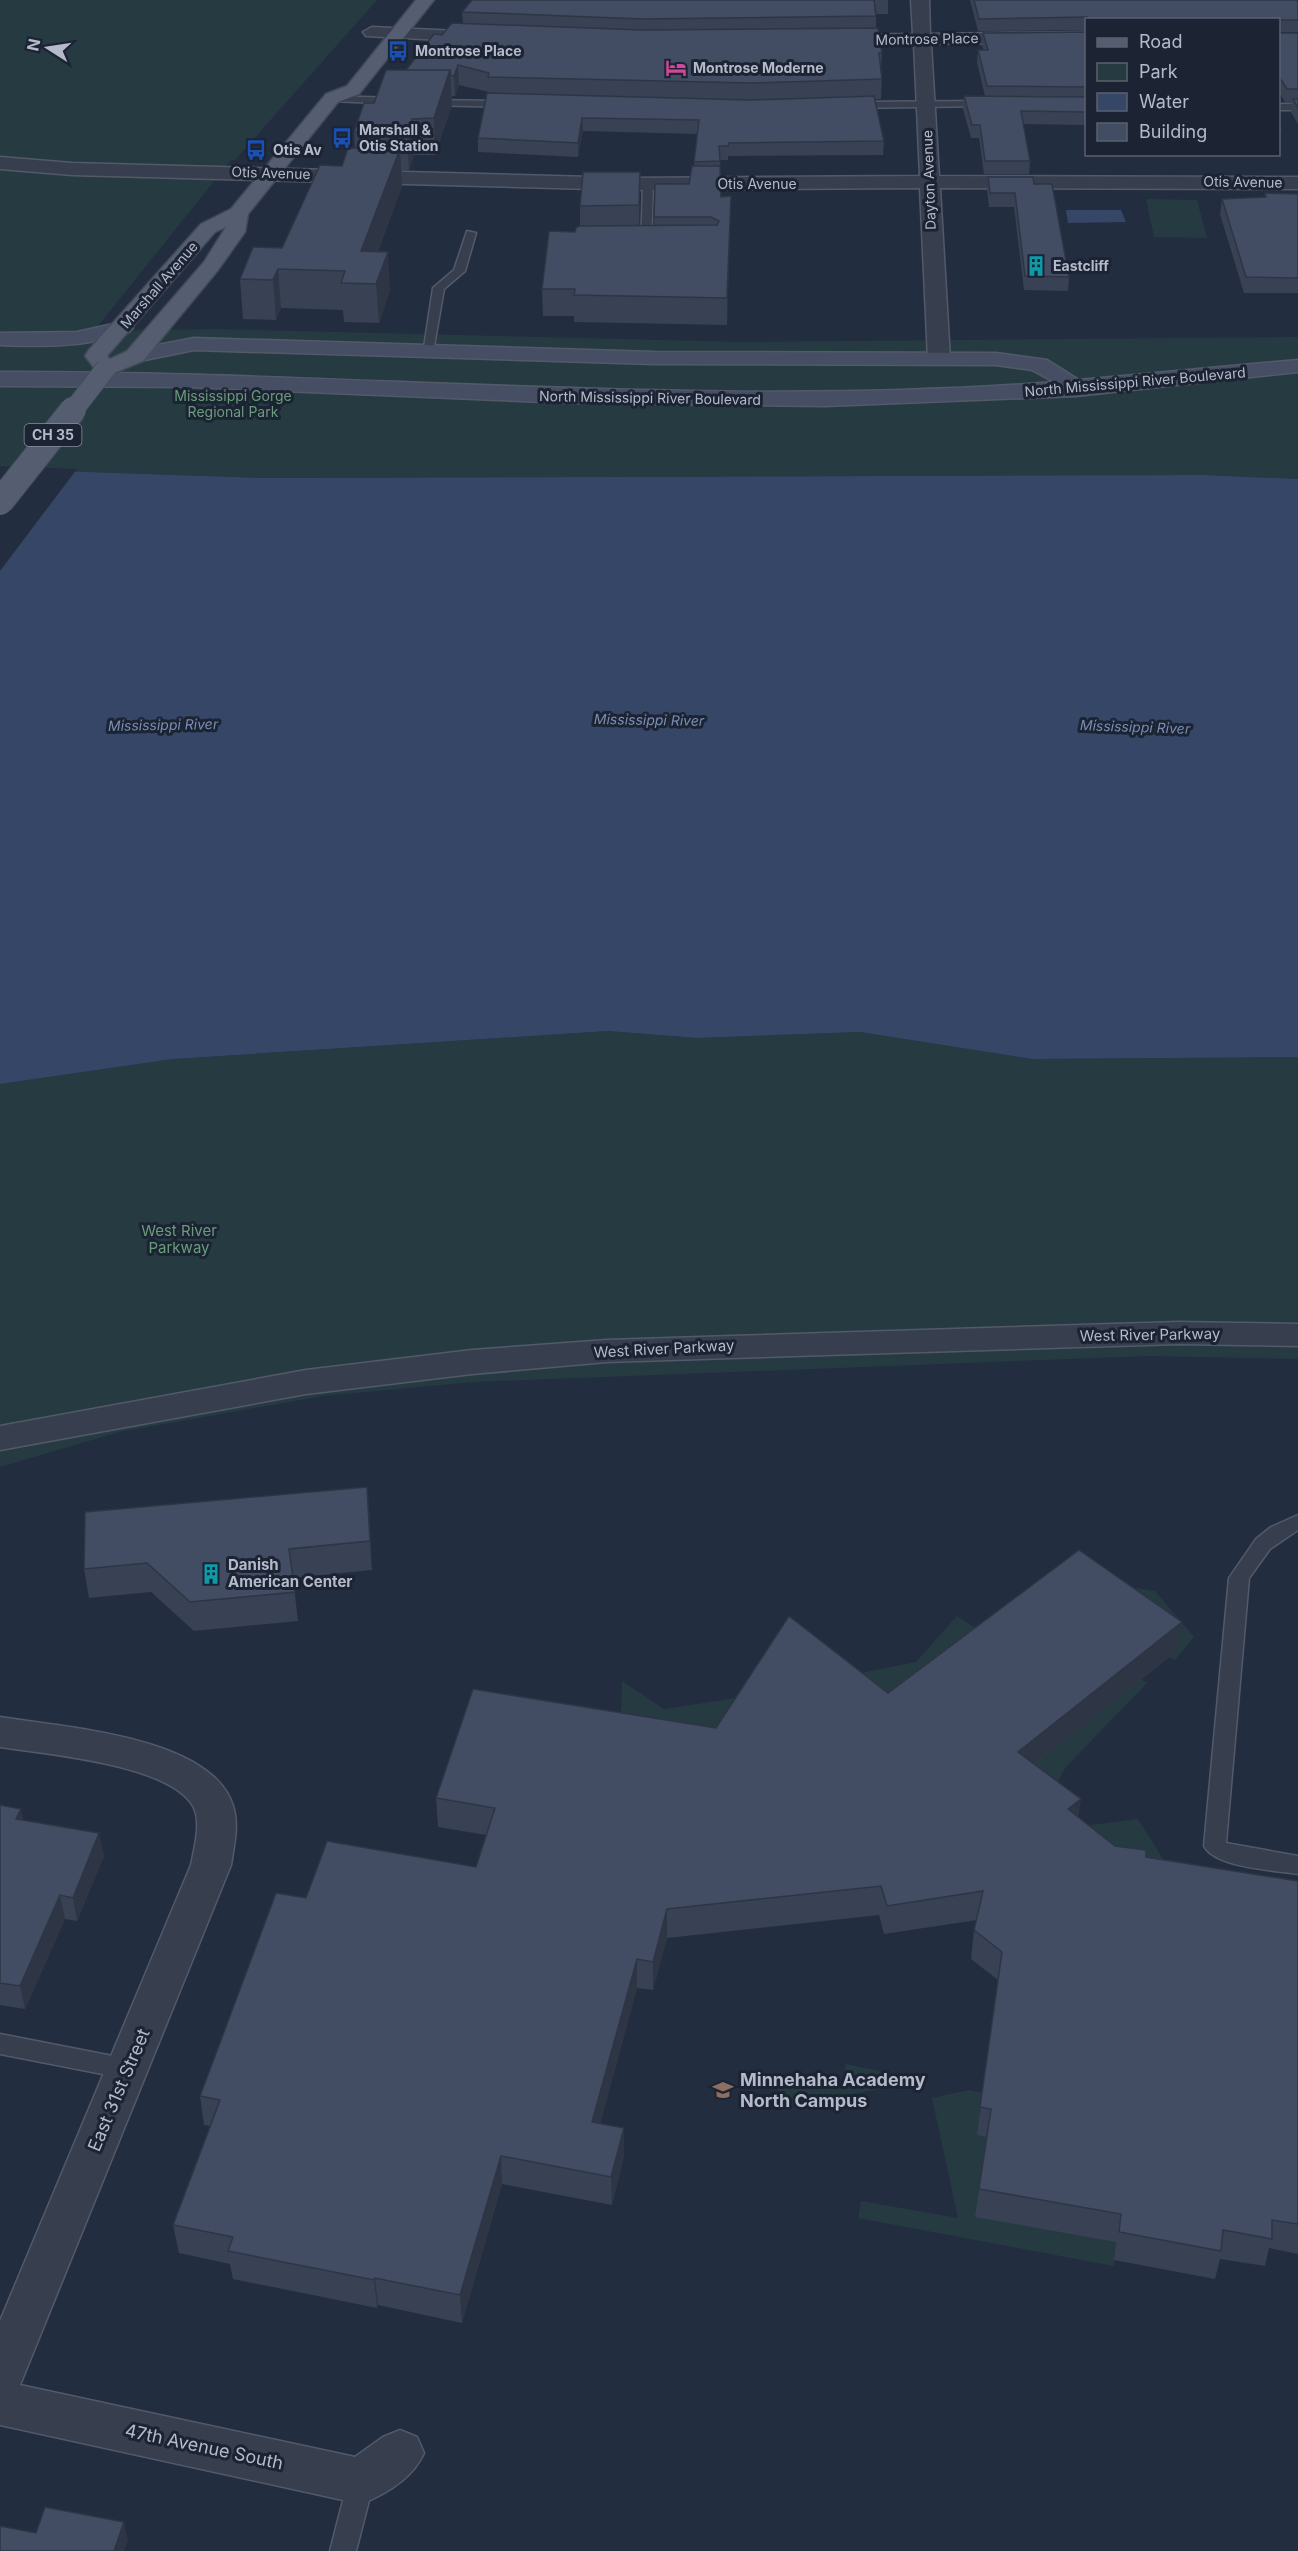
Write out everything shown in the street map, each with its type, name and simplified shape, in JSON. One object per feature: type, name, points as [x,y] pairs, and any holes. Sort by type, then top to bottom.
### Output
[{"type":"main road","name":"Marshall Avenue","points":[[0,502],[101,362],[122,328],[208,228],[238,213],[332,98],[353,90],[425,0]]},
{"type":"main road","points":[[359,48],[385,17]]},
{"type":"main road","points":[[332,79],[325,87],[332,98]]},
{"type":"main road","name":"Marshall Avenue","points":[[101,362],[135,356],[211,266],[235,231],[238,213]]},
{"type":"street","name":"Dayton Avenue","points":[[920,0],[939,359]]},
{"type":"street","points":[[372,32],[499,38]]},
{"type":"street","name":"Montrose Place","points":[[821,40],[1085,37]]},
{"type":"street","name":"Otis Avenue","points":[[0,164],[440,181],[648,184],[928,181],[1298,183]]},
{"type":"street","name":"Otis Avenue","points":[[0,170],[36,167]]},
{"type":"street","points":[[162,323],[194,344]]},
{"type":"street","points":[[0,339],[59,340],[102,336],[122,328]]},
{"type":"street","points":[[59,340],[101,362]]},
{"type":"street","points":[[135,356],[194,344],[654,358],[939,359],[1030,362],[1054,370],[1076,389]]},
{"type":"street","name":"North Mississippi River Boulevard","points":[[0,379],[154,380],[587,397],[756,400],[916,399],[1076,389],[1298,366]]},
{"type":"street","name":"West River Parkway","points":[[0,1438],[306,1382],[472,1362],[607,1351],[1178,1333],[1298,1335]]},
{"type":"street","name":"East 31st Street","points":[[0,1732],[146,1758],[184,1773],[211,1798],[216,1832],[211,1865],[0,2377]]},
{"type":"street","name":"47th Avenue South","points":[[0,2403],[362,2481]]},
{"type":"street","points":[[362,2481],[400,2453]]},
{"type":"lane","points":[[332,98],[406,101]]},
{"type":"lane","points":[[418,101],[519,105]]},
{"type":"lane","points":[[841,106],[927,103],[998,104]]},
{"type":"lane","points":[[1280,107],[1298,107]]},
{"type":"lane","points":[[646,248],[648,184]]},
{"type":"lane","points":[[426,352],[439,288],[459,271],[471,233]]},
{"type":"lane","points":[[1298,1522],[1274,1532],[1253,1553],[1239,1578],[1215,1846],[1224,1852],[1298,1865]]},
{"type":"lane","points":[[0,2044],[128,2069]]},
{"type":"lane","points":[[344,2551],[362,2481]]},
{"type":"green space","name":"Mississippi Gorge Regional Park","points":[[0,0],[377,0],[235,160],[231,160],[94,331],[217,329],[742,342],[1298,337],[1298,479],[1203,475],[265,478],[0,469]]},
{"type":"green space","points":[[1146,199],[1197,200],[1207,238],[1154,237]]},
{"type":"green space","name":"West River Parkway","points":[[608,1031],[697,1038],[860,1032],[1032,1059],[1298,1057],[1298,1359],[1149,1356],[473,1382],[323,1396],[119,1432],[0,1467],[0,1084],[173,1059]]},
{"type":"green space","points":[[1075,1579],[1155,1591],[1194,1637],[1175,1660],[1169,1657],[1176,1651]]},
{"type":"green space","points":[[957,1616],[994,1640],[886,1721],[831,1679],[916,1662]]},
{"type":"green space","points":[[1141,1679],[1147,1683],[1066,1767],[1045,1803],[997,1794]]},
{"type":"green space","points":[[622,1681],[664,1709],[756,1695],[716,1757],[620,1742]]},
{"type":"green space","points":[[1138,1819],[1180,1886],[1077,1827]]},
{"type":"green space","points":[[845,2064],[894,2074],[891,2087],[778,2107],[778,2085],[846,2082]]},
{"type":"green space","points":[[969,2090],[983,2093],[987,2137],[1116,2242],[1114,2266],[858,2218],[861,2201],[958,2218],[932,2098]]},
{"type":"water","points":[[1066,210],[1121,210],[1126,222],[1068,223]]},
{"type":"water","name":"Mississippi River","points":[[0,469],[265,478],[1203,475],[1298,479],[1298,1057],[1032,1059],[860,1032],[697,1038],[608,1031],[173,1059],[0,1084]]},
{"type":"pier","points":[[0,466],[77,469],[0,571]]},
{"type":"building","points":[[472,0],[874,0],[876,16],[642,19],[462,12]]},
{"type":"building","points":[[974,0],[1298,0],[1298,20],[1087,17],[979,19]]},
{"type":"building","points":[[452,23],[642,30],[878,28],[882,53],[879,53],[882,79],[751,83],[488,77],[489,73],[458,65],[454,76],[451,76],[450,70],[406,70],[434,34],[442,35]]},
{"type":"building","points":[[1085,32],[1085,87],[987,86],[978,50],[988,50],[983,33]]},
{"type":"building","points":[[1280,33],[1298,33],[1298,89],[1287,89],[1280,78]]},
{"type":"building","points":[[386,70],[450,70],[434,118],[412,119],[407,133],[354,132],[364,103],[374,103]]},
{"type":"building","points":[[487,93],[751,100],[874,96],[884,141],[729,143],[728,146],[719,146],[720,161],[694,162],[699,120],[582,118],[578,143],[478,138]]},
{"type":"building","points":[[964,96],[1085,97],[1085,112],[1021,111],[1030,161],[985,161],[980,125],[972,125]]},
{"type":"building","points":[[348,148],[400,149],[361,251],[388,252],[376,284],[341,283],[345,271],[278,269],[273,280],[240,279],[253,247],[282,248],[320,165],[342,166]]},
{"type":"building","points":[[692,166],[720,166],[721,197],[731,196],[727,298],[574,295],[575,289],[542,289],[549,231],[575,232],[579,226],[717,225],[719,221],[711,217],[654,217],[655,184],[689,184]]},
{"type":"building","points":[[583,172],[640,172],[639,205],[580,206]]},
{"type":"building","points":[[988,177],[1033,177],[1034,184],[1052,184],[1069,277],[1025,276],[1015,193],[990,193]]},
{"type":"building","points":[[1265,193],[1298,194],[1298,278],[1246,277],[1222,199],[1266,197]]},
{"type":"building","points":[[367,1487],[370,1541],[289,1549],[295,1592],[190,1602],[147,1563],[84,1569],[85,1512]]},
{"type":"building","points":[[1079,1550],[1182,1622],[1018,1752],[1081,1799],[1068,1809],[1115,1846],[1146,1850],[1146,1857],[1298,1881],[1298,2224],[1272,2220],[1272,2239],[1223,2230],[1221,2251],[1119,2232],[1121,2214],[979,2189],[991,2109],[980,2107],[1002,1952],[974,1930],[983,1891],[887,1906],[881,1886],[667,1909],[653,1962],[637,1959],[592,2122],[624,2128],[611,2177],[501,2156],[460,2295],[228,2251],[233,2237],[173,2225],[220,2100],[200,2096],[276,1893],[306,1898],[327,1841],[476,1867],[495,1808],[436,1798],[473,1689],[716,1728],[789,1616],[888,1693]]},
{"type":"building","points":[[0,1805],[21,1809],[16,1819],[99,1833],[73,1898],[60,1895],[20,1986],[0,1983]]},
{"type":"building","points":[[45,2507],[124,2522],[114,2551],[0,2551],[0,2526],[36,2533]]},
{"type":"place","name":"Montrose Place","points":[[398,51]]},
{"type":"place","name":"Montrose Moderne","points":[[676,68]]},
{"type":"place","name":"Marshall & Otis Station","points":[[342,138]]},
{"type":"place","name":"Otis Av","points":[[256,150]]},
{"type":"place","name":"Eastcliff","points":[[1036,266]]},
{"type":"place","name":"Danish American Center","points":[[211,1574]]},
{"type":"place","name":"Minnehaha Academy North Campus","points":[[723,2090]]}]
